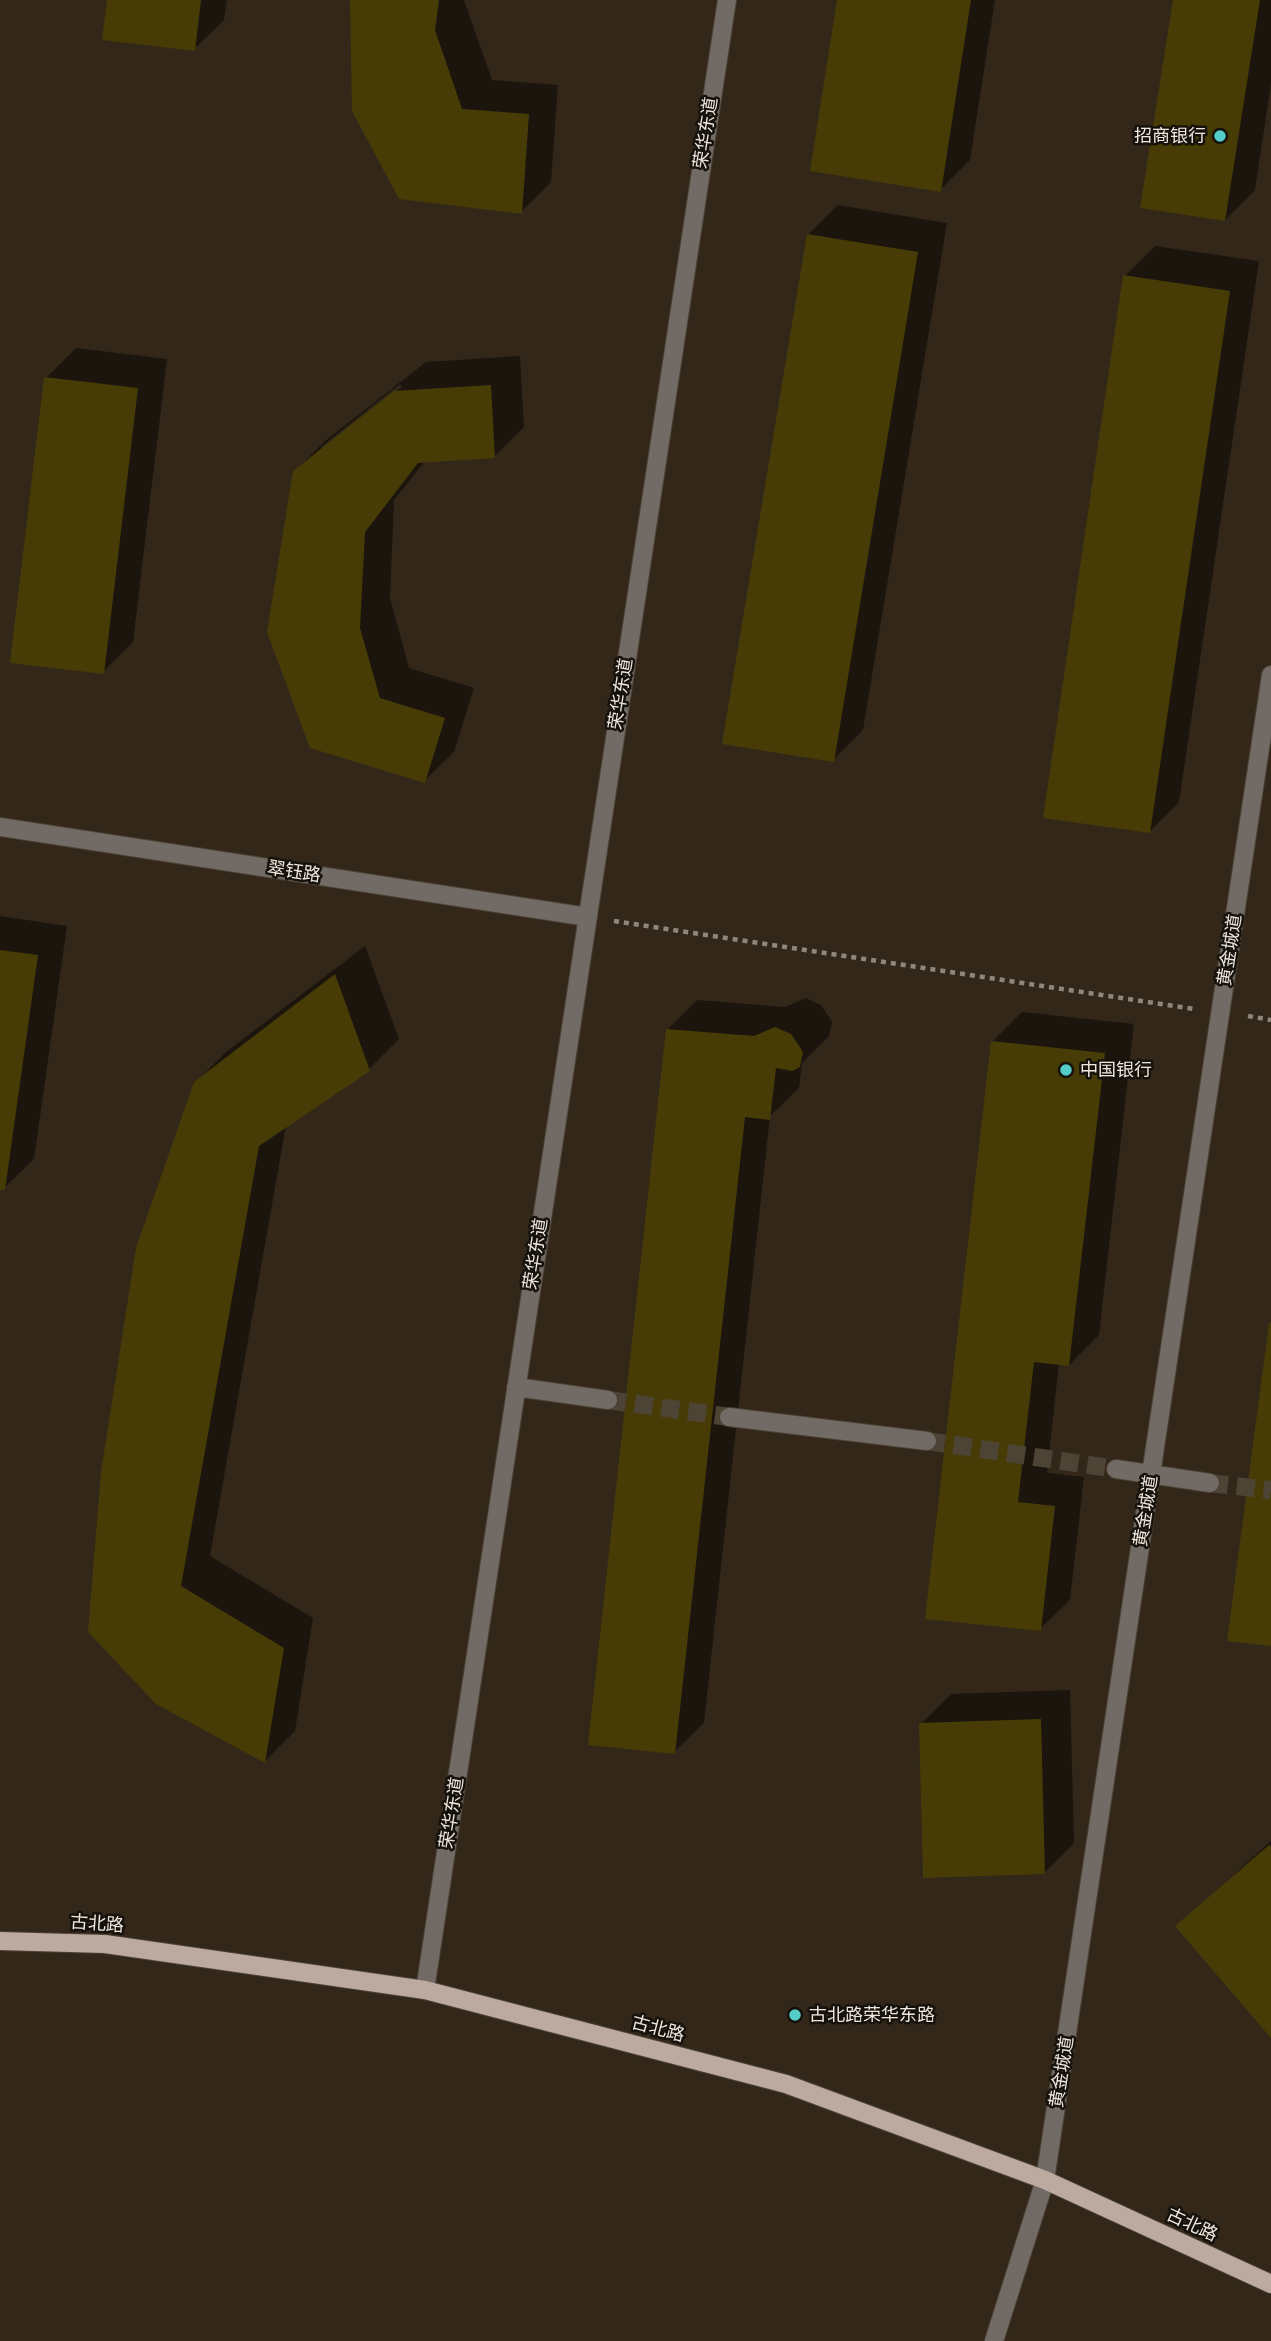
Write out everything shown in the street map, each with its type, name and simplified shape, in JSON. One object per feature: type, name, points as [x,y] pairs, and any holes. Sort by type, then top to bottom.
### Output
[{"type":"main road","name":"古北路","points":[[0,1941],[105,1944],[425,1990],[786,2084],[1045,2180],[1271,2284]]},
{"type":"street","name":"荣华东道","points":[[425,1990],[726,0]]},
{"type":"street","name":"黄金城道","points":[[994,2341],[1045,2180],[1271,675]]},
{"type":"street","name":"翠钰路","points":[[0,827],[587,917]]},
{"type":"street","points":[[516,1387],[608,1400]]},
{"type":"street","points":[[729,1417],[927,1441]]},
{"type":"street","points":[[1116,1469],[1210,1483]]},
{"type":"path","points":[[587,917],[1271,1020]]},
{"type":"building","points":[[107,0],[201,0],[195,51],[102,40]]},
{"type":"building","points":[[350,0],[439,0],[435,30],[462,109],[529,114],[522,214],[399,199],[352,111]]},
{"type":"building","points":[[837,0],[971,0],[941,192],[810,171]]},
{"type":"building","points":[[1173,0],[1260,0],[1225,221],[1140,208]]},
{"type":"building","points":[[807,234],[918,252],[834,762],[722,744]]},
{"type":"building","points":[[1123,275],[1230,291],[1150,833],[1043,818]]},
{"type":"building","points":[[44,377],[138,388],[104,674],[10,663]]},
{"type":"building","points":[[491,385],[495,458],[418,463],[365,532],[360,628],[380,698],[445,718],[425,783],[310,748],[267,632],[293,471],[394,391]]},
{"type":"building","points":[[0,950],[38,955],[5,1190],[0,1190]]},
{"type":"building","points":[[335,974],[370,1071],[259,1146],[181,1586],[284,1648],[265,1763],[156,1704],[88,1632],[101,1472],[136,1248],[194,1082]]},
{"type":"building","points":[[775,1027],[791,1034],[803,1052],[800,1067],[792,1071],[776,1068],[770,1120],[745,1117],[675,1754],[588,1745],[666,1029],[754,1036]]},
{"type":"building","points":[[991,1041],[1105,1053],[1069,1366],[1034,1362],[1018,1502],[1055,1506],[1041,1631],[925,1619]]},
{"type":"building","points":[[1271,1323],[1271,1646],[1227,1641]]},
{"type":"building","points":[[1041,1719],[1045,1874],[923,1878],[919,1723]]},
{"type":"building","points":[[1269,1845],[1271,1847],[1271,2038],[1175,1926]]},
{"type":"tunnel","points":[[608,1400],[729,1417]]},
{"type":"tunnel","points":[[927,1441],[1116,1469]]},
{"type":"tunnel","points":[[1210,1483],[1271,1490]]},
{"type":"place","name":"招商银行","points":[[1220,136]]},
{"type":"place","name":"中国银行","points":[[1066,1070]]},
{"type":"place","name":"古北路荣华东路","points":[[795,2015]]}]
